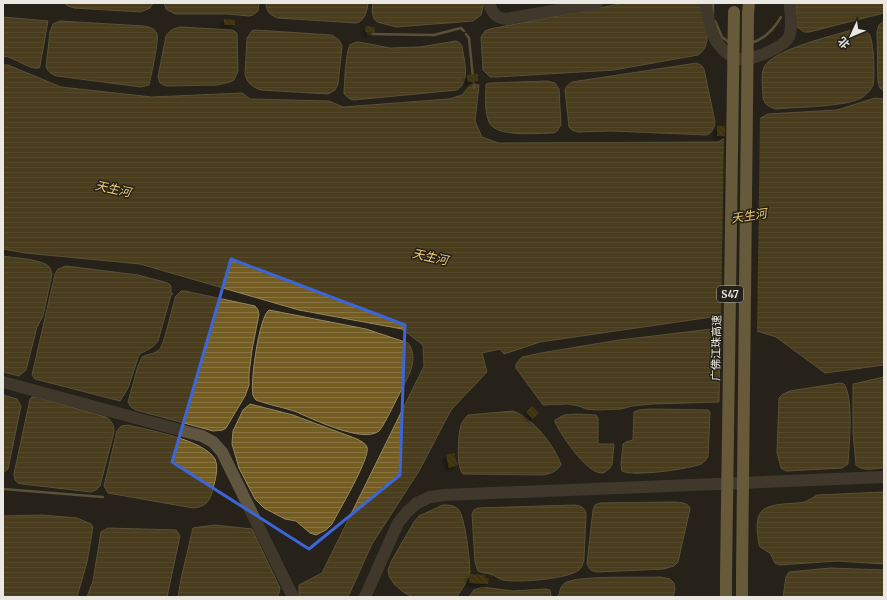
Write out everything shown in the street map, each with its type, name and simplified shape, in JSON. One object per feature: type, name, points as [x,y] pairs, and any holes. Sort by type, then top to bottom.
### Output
[{"type":"highway","name":"广佛江珠高速","points":[[726,597],[734,8]]},
{"type":"highway","name":"S47","points":[[742,597],[748,8]]},
{"type":"street","points":[[489,3],[494,14],[500,18],[506,19],[597,3]]},
{"type":"street","points":[[705,3],[714,38],[720,48],[728,54],[740,59],[760,56],[783,43],[788,38],[791,30],[790,3]]},
{"type":"street","points":[[3,382],[202,436],[213,442],[222,452],[293,597]]},
{"type":"street","points":[[365,597],[398,523],[417,503],[430,497],[884,477]]},
{"type":"highlighted area","points":[[231,259],[405,325],[400,475],[309,549],[172,462]]},
{"type":"water","points":[[64,3],[153,3],[150,8],[141,12],[74,8]]},
{"type":"water","points":[[164,3],[259,3],[258,11],[249,16],[228,14],[175,14],[166,9]]},
{"type":"water","points":[[266,3],[368,3],[362,20],[356,23],[278,18],[269,13]]},
{"type":"water","points":[[373,3],[484,3],[481,15],[473,21],[396,27],[377,22],[374,19],[372,12]]},
{"type":"water","points":[[625,3],[701,3],[707,31],[706,44],[703,50],[698,55],[614,70],[490,77],[483,70],[481,37],[485,31]]},
{"type":"water","points":[[796,3],[884,3],[884,13],[804,32],[797,27]]},
{"type":"water","points":[[3,17],[48,21],[39,68],[31,67],[3,56]]},
{"type":"water","points":[[60,21],[144,26],[153,29],[157,34],[157,44],[149,85],[141,87],[51,74],[46,66],[50,32],[53,24]]},
{"type":"water","points":[[884,21],[884,91],[880,88],[878,82],[877,32],[879,25]]},
{"type":"water","points":[[181,27],[232,30],[237,33],[238,71],[234,80],[217,85],[166,86],[160,83],[158,77],[166,36],[172,30]]},
{"type":"water","points":[[855,29],[863,30],[869,34],[871,38],[874,60],[874,81],[869,92],[856,100],[834,105],[776,109],[766,104],[763,98],[762,77],[763,70],[767,63],[777,56],[804,44]]},
{"type":"water","points":[[252,31],[332,35],[339,40],[342,46],[338,84],[335,90],[328,94],[261,90],[255,88],[247,80],[245,74],[247,38]]},
{"type":"water","points":[[456,41],[462,46],[466,70],[464,81],[457,90],[354,100],[350,99],[344,94],[347,54],[350,45],[356,42],[390,48],[420,47]]},
{"type":"water","points":[[697,63],[704,69],[715,122],[713,130],[707,135],[611,131],[578,132],[569,127],[565,90],[572,82]]},
{"type":"water","name":"天生河","points":[[3,65],[8,65],[61,87],[152,97],[242,93],[250,99],[329,101],[343,107],[449,99],[462,95],[471,84],[479,85],[475,121],[482,137],[498,143],[718,142],[768,114],[837,110],[875,98],[884,99],[884,365],[825,373],[776,337],[712,317],[540,342],[504,354],[500,349],[482,353],[487,372],[451,410],[419,471],[372,544],[348,597],[299,597],[299,585],[322,573],[424,366],[423,345],[402,329],[299,310],[140,264],[25,253],[3,249]]},
{"type":"water","points":[[547,81],[555,83],[559,89],[561,125],[557,131],[554,133],[538,134],[508,133],[493,127],[489,122],[486,108],[486,84]]},
{"type":"water","points":[[3,256],[28,259],[42,263],[50,268],[52,274],[43,316],[37,327],[26,370],[19,376],[3,372]]},
{"type":"water","points":[[66,266],[138,275],[168,283],[171,286],[171,292],[173,294],[171,295],[158,341],[151,348],[139,355],[128,388],[120,401],[35,379],[32,375],[55,274],[58,269]]},
{"type":"water","points":[[181,291],[255,306],[258,310],[259,314],[252,350],[249,385],[245,396],[226,428],[223,430],[213,431],[136,410],[131,407],[128,402],[142,357],[159,350],[161,347],[175,297]]},
{"type":"water","points":[[269,310],[366,329],[408,343],[413,353],[411,369],[392,410],[379,431],[371,434],[350,432],[324,424],[294,411],[256,400],[253,395],[252,388],[256,350],[262,324],[265,315]]},
{"type":"water","points":[[712,329],[720,330],[719,402],[652,404],[632,406],[621,409],[597,410],[586,409],[568,404],[543,405],[516,368],[516,364],[522,357],[541,353],[619,340]]},
{"type":"water","points":[[884,377],[884,468],[862,468],[856,465],[853,433],[853,384]]},
{"type":"water","points":[[840,383],[844,384],[849,400],[850,422],[848,464],[842,468],[786,471],[781,468],[777,453],[779,398],[783,394],[790,391]]},
{"type":"water","points":[[3,395],[17,399],[21,406],[8,469],[3,473]]},
{"type":"water","points":[[32,397],[106,417],[111,422],[114,432],[100,486],[96,490],[91,492],[22,484],[15,480],[14,474],[30,399]]},
{"type":"water","points":[[250,404],[293,415],[357,439],[363,442],[367,447],[367,453],[359,473],[332,524],[326,530],[316,535],[310,533],[296,521],[285,519],[264,508],[255,499],[239,468],[232,444],[233,431],[243,410]]},
{"type":"water","points":[[651,409],[708,410],[710,412],[708,457],[705,461],[695,466],[661,472],[628,473],[622,471],[621,465],[623,444],[633,440],[634,412]]},
{"type":"water","points":[[513,411],[528,419],[542,433],[554,449],[561,465],[553,472],[542,475],[463,474],[459,465],[458,443],[461,425],[465,418],[468,415]]},
{"type":"water","points":[[564,415],[596,415],[598,418],[598,444],[614,444],[612,465],[605,472],[596,472],[582,461],[563,436],[555,422],[555,420]]},
{"type":"water","points":[[128,425],[188,441],[209,452],[215,459],[217,470],[212,493],[207,503],[193,508],[108,493],[104,486],[117,431],[121,426]]},
{"type":"water","points":[[884,492],[884,564],[837,561],[779,565],[775,563],[770,553],[760,547],[757,522],[759,515],[763,510],[769,507],[803,502],[817,495]]},
{"type":"water","points":[[675,502],[686,504],[690,509],[678,562],[674,566],[664,569],[598,572],[590,569],[587,563],[593,510],[595,505],[600,503]]},
{"type":"water","points":[[443,505],[455,507],[461,513],[467,539],[470,567],[467,582],[457,597],[413,597],[403,592],[394,584],[389,576],[388,570],[392,560],[419,516]]},
{"type":"water","points":[[575,505],[582,507],[586,513],[584,559],[579,570],[565,576],[542,580],[520,581],[503,580],[478,571],[475,562],[472,514],[474,510],[478,508]]},
{"type":"water","points":[[42,515],[77,518],[91,524],[93,527],[87,562],[77,597],[3,597],[3,516]]},
{"type":"water","points":[[214,525],[252,529],[280,588],[277,597],[178,597],[193,528]]},
{"type":"water","points":[[108,528],[176,530],[180,536],[167,597],[87,597],[93,581],[101,532]]},
{"type":"water","points":[[830,568],[884,570],[884,597],[783,597],[786,577],[789,572]]},
{"type":"water","points":[[661,577],[670,579],[674,583],[675,589],[673,597],[558,597],[562,586],[572,580]]},
{"type":"water","points":[[482,587],[513,591],[546,589],[550,590],[551,597],[469,597],[474,590]]},
{"type":"pier","points":[[760,116],[757,333],[721,322],[724,136]]},
{"type":"building","points":[[224,19],[235,20],[235,25],[224,25]]},
{"type":"building","points":[[366,26],[375,27],[375,33],[365,32]]},
{"type":"building","points":[[478,74],[478,81],[468,82],[467,75]]},
{"type":"building","points":[[717,126],[725,126],[725,136],[717,136]]},
{"type":"building","points":[[532,406],[539,413],[533,419],[526,412]]},
{"type":"building","points":[[454,453],[458,465],[449,468],[446,455]]},
{"type":"building","points":[[470,574],[485,575],[485,578],[489,578],[488,584],[469,583]]},
{"type":"waterway","points":[[713,3],[713,14]]},
{"type":"waterway","points":[[751,43],[761,39],[769,33],[781,17]]},
{"type":"waterway","points":[[715,21],[722,37],[730,43]]},
{"type":"waterway","points":[[368,34],[434,35],[461,28],[464,31]]},
{"type":"waterway","points":[[466,34],[469,38],[474,88]]},
{"type":"waterway","points":[[3,489],[103,497]]}]
